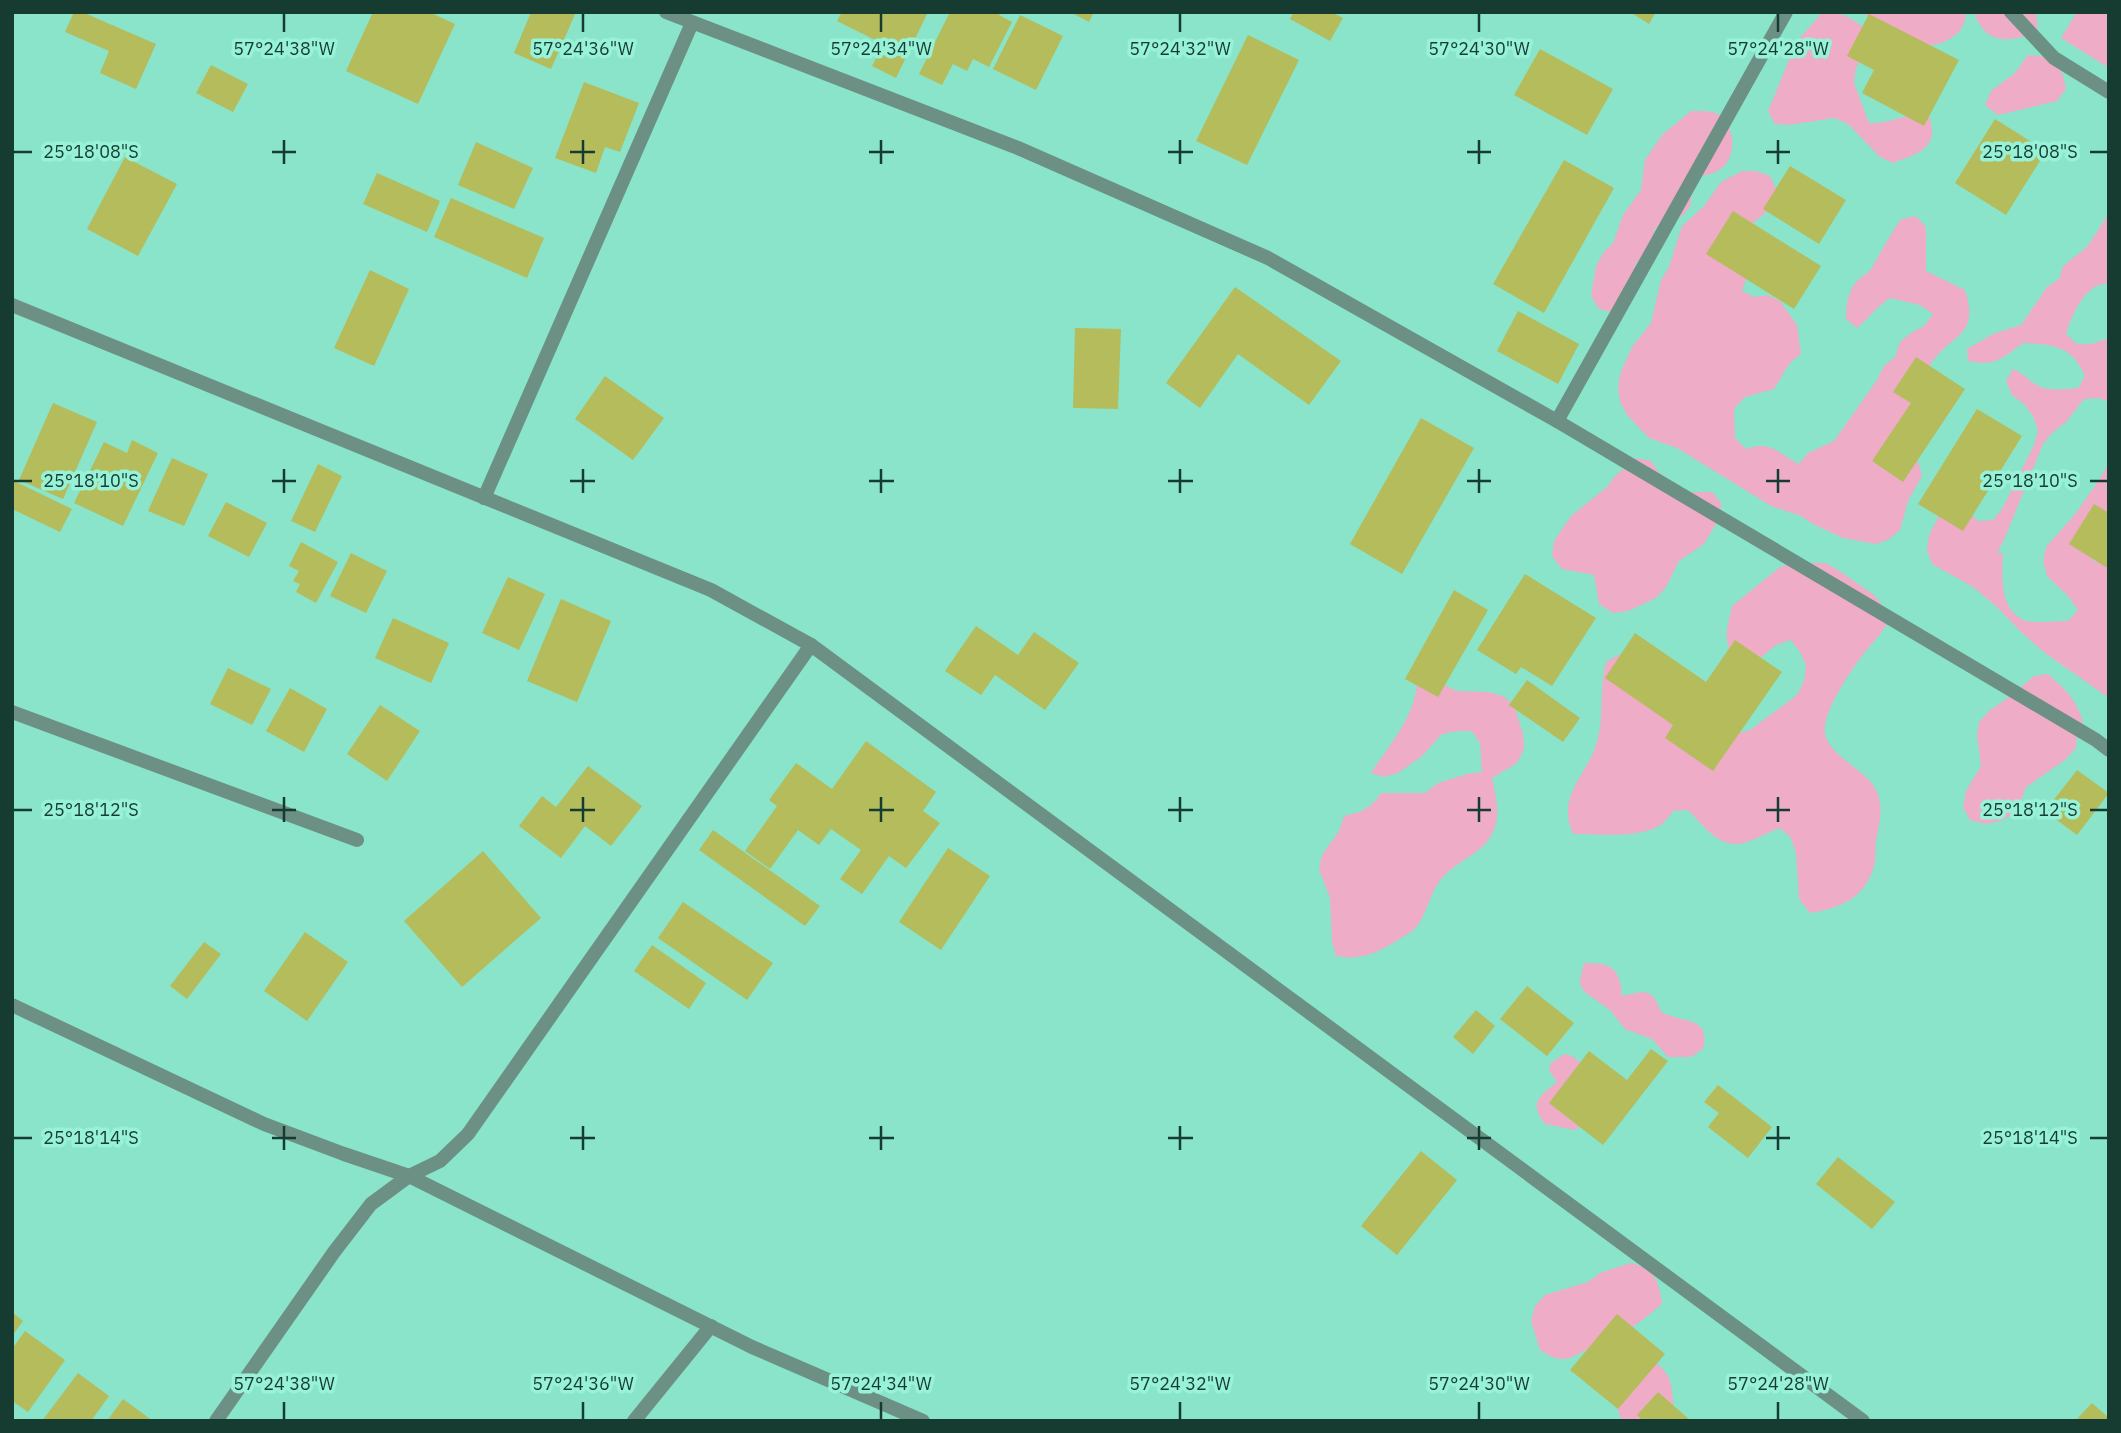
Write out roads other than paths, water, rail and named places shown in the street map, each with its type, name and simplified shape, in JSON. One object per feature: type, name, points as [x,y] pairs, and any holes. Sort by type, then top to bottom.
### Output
[{"type":"street","points":[[666,12],[1018,148],[1268,258],[1557,421],[2084,732],[2109,750]]},
{"type":"street","points":[[1557,421],[1786,12]]},
{"type":"street","points":[[2011,12],[2054,58],[2109,92]]},
{"type":"street","points":[[484,498],[692,23]]},
{"type":"street","points":[[12,305],[711,590],[811,645],[1863,1421]]},
{"type":"street","points":[[216,1421],[334,1252],[371,1204],[410,1176],[440,1161],[468,1134],[811,645]]},
{"type":"street","points":[[12,712],[357,839]]},
{"type":"street","points":[[12,1005],[264,1124],[410,1176],[752,1347],[923,1421]]},
{"type":"street","points":[[634,1421],[711,1326]]}]
